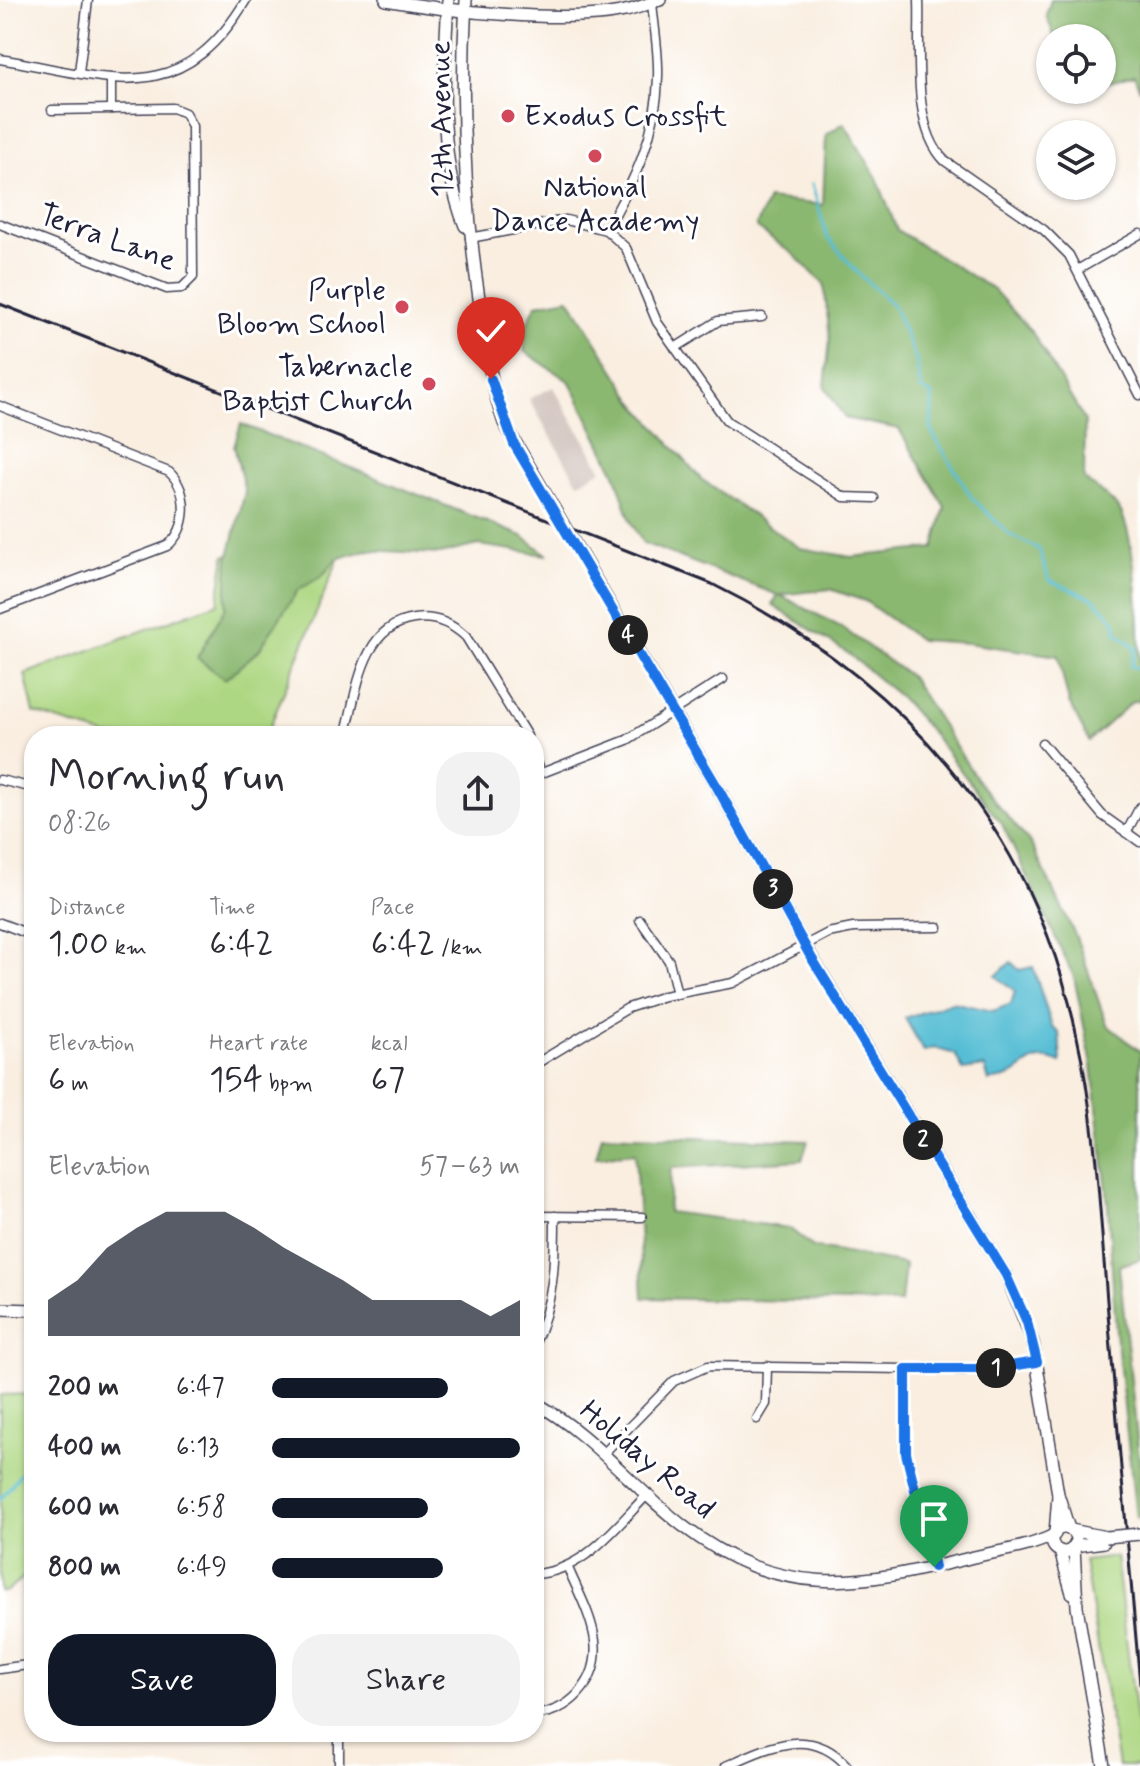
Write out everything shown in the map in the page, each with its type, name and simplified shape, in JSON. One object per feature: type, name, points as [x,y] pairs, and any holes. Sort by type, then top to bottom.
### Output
[{"type":"street","points":[[79,72],[88,0]]},
{"type":"street","points":[[0,59],[111,78],[146,79],[191,63],[214,44],[246,0]]},
{"type":"street","points":[[386,0],[597,14],[625,11],[653,1],[658,76],[652,127],[639,168],[606,230]]},
{"type":"street","points":[[919,0],[922,112],[933,147],[945,161],[1044,230],[1079,269],[1140,395]]},
{"type":"street","name":"12th Avenue","points":[[448,4],[446,128],[453,183],[470,238]]},
{"type":"street","name":"12th Avenue","points":[[466,5],[462,113],[470,238],[491,379],[504,423],[674,711],[805,946],[1006,1275],[1027,1322],[1037,1362],[1058,1494],[1070,1530],[1076,1537],[1074,1547]]},
{"type":"street","points":[[111,78],[111,109]]},
{"type":"street","name":"Terra Lane","points":[[0,224],[167,289],[188,284],[195,271],[190,119],[173,108],[52,110]]},
{"type":"street","points":[[470,238],[566,220],[606,230],[633,260],[657,322],[716,409],[739,431],[844,497],[874,498]]},
{"type":"street","points":[[1079,269],[1140,234]]},
{"type":"street","points":[[675,348],[718,321],[762,317]]},
{"type":"street","points":[[0,406],[169,472],[181,488],[183,521],[177,537],[167,546],[0,609]]},
{"type":"street","points":[[348,726],[365,658],[373,644],[394,625],[423,618],[450,625],[466,637],[521,726]]},
{"type":"street","points":[[544,772],[627,740],[723,679]]},
{"type":"street","points":[[1042,743],[1102,815],[1140,842]]},
{"type":"street","points":[[0,780],[24,786]]},
{"type":"street","points":[[1126,833],[1140,807]]},
{"type":"street","points":[[640,920],[669,961],[677,994]]},
{"type":"street","points":[[0,923],[24,932]]},
{"type":"street","points":[[544,1059],[628,1008],[733,983],[840,929],[938,927]]},
{"type":"street","points":[[544,1216],[642,1217]]},
{"type":"street","points":[[544,1325],[553,1289],[555,1216]]},
{"type":"street","points":[[0,1309],[24,1310]]},
{"type":"street","points":[[605,1452],[661,1392],[688,1372],[720,1365],[989,1369],[1037,1362]]},
{"type":"street","points":[[757,1419],[766,1404],[767,1366]]},
{"type":"street","points":[[906,1369],[906,1453],[934,1567]]},
{"type":"street","name":"Holiday Road","points":[[544,1409],[605,1452],[648,1494],[706,1541],[753,1564],[785,1575],[841,1583],[898,1576],[1009,1551],[1070,1530]]},
{"type":"street","points":[[544,1572],[568,1568],[592,1551],[648,1494]]},
{"type":"street","name":"12th Avenue","points":[[1058,1494],[1054,1534],[1058,1550]]},
{"type":"street","points":[[1070,1530],[1106,1537],[1140,1534]]},
{"type":"street","points":[[1104,1766],[1077,1607],[1074,1547],[1104,1542],[1106,1537]]},
{"type":"street","name":"Holiday Road","points":[[1009,1551],[1074,1547]]},
{"type":"street","points":[[1058,1550],[1077,1607]]},
{"type":"street","points":[[544,1711],[569,1702],[584,1688],[595,1664],[594,1628],[568,1568]]},
{"type":"street","points":[[0,1669],[24,1665]]},
{"type":"street","points":[[726,1766],[790,1741],[826,1748],[847,1766]]},
{"type":"street","points":[[339,1742],[339,1766]]},
{"type":"shaded area","points":[[553,387],[602,470],[578,483],[529,399]]},
{"type":"green space","points":[[1051,0],[1140,0],[1140,90],[1134,76],[1116,81],[1116,24],[1050,24],[1046,15]]},
{"type":"green space","points":[[844,123],[877,178],[897,230],[994,290],[1032,332],[1085,421],[1084,479],[1121,512],[1132,552],[1138,604],[1140,701],[1133,701],[1089,741],[1069,703],[1058,656],[967,643],[920,640],[865,601],[830,589],[780,595],[841,627],[911,677],[980,784],[1031,844],[1076,937],[1107,1025],[1140,1051],[1140,1259],[1119,1266],[1140,1466],[1140,1518],[1136,1518],[1116,1332],[1107,1191],[1092,1065],[1074,977],[1003,826],[932,733],[901,698],[849,654],[772,605],[778,595],[643,543],[631,522],[615,473],[570,382],[524,351],[526,325],[537,304],[569,298],[635,403],[701,479],[800,548],[851,557],[934,548],[945,507],[899,429],[845,418],[825,387],[830,339],[824,284],[792,253],[756,227],[768,199],[823,205],[826,135]]},
{"type":"green space","points":[[241,424],[522,536],[548,555],[478,545],[440,554],[367,550],[336,559],[322,576],[298,590],[259,650],[225,679],[197,658],[226,607],[228,560],[245,492],[234,446]]},
{"type":"green space","points":[[225,555],[339,557],[270,726],[76,726],[34,713],[25,674],[218,603]]},
{"type":"green space","points":[[602,1134],[808,1141],[802,1160],[671,1168],[668,1212],[789,1228],[813,1247],[905,1264],[901,1303],[643,1298],[635,1153],[596,1157]]},
{"type":"green space","points":[[24,1394],[24,1577],[7,1591],[0,1592],[0,1395]]},
{"type":"green space","points":[[1116,1557],[1140,1766],[1118,1766],[1084,1561]]},
{"type":"water","points":[[1011,962],[1019,970],[1033,967],[1052,1027],[1059,1033],[1061,1063],[1037,1060],[1008,1077],[989,1081],[985,1067],[963,1070],[955,1054],[934,1048],[924,1051],[905,1018],[952,1002],[993,1011],[1011,1004],[1015,991],[996,976]]},
{"type":"waterway","points":[[812,184],[827,237],[857,272],[893,305],[916,359],[921,389],[932,395],[931,431],[972,498],[1010,535],[1039,549],[1049,580],[1094,599],[1115,621],[1116,632],[1136,648],[1131,666],[1140,669]]},
{"type":"waterway","points":[[0,1500],[24,1469]]},
{"type":"railway","points":[[0,304],[712,584],[779,621],[841,664],[897,712],[947,765],[991,824],[1027,888],[1055,957],[1076,1032],[1089,1102],[1097,1172],[1140,1684]]},
{"type":"place","name":"Exodus Crossfit","points":[[508,116]]},
{"type":"place","name":"National Dance Academy","points":[[595,156]]},
{"type":"place","name":"Purple Bloom School","points":[[402,307]]},
{"type":"place","name":"Tabernacle Baptist Church","points":[[429,384]]},
{"type":"route","points":[[491,379],[504,423],[514,444],[674,711],[811,957],[1006,1275],[1027,1322],[1037,1362],[972,1370],[906,1369],[906,1453],[934,1567]]}]
